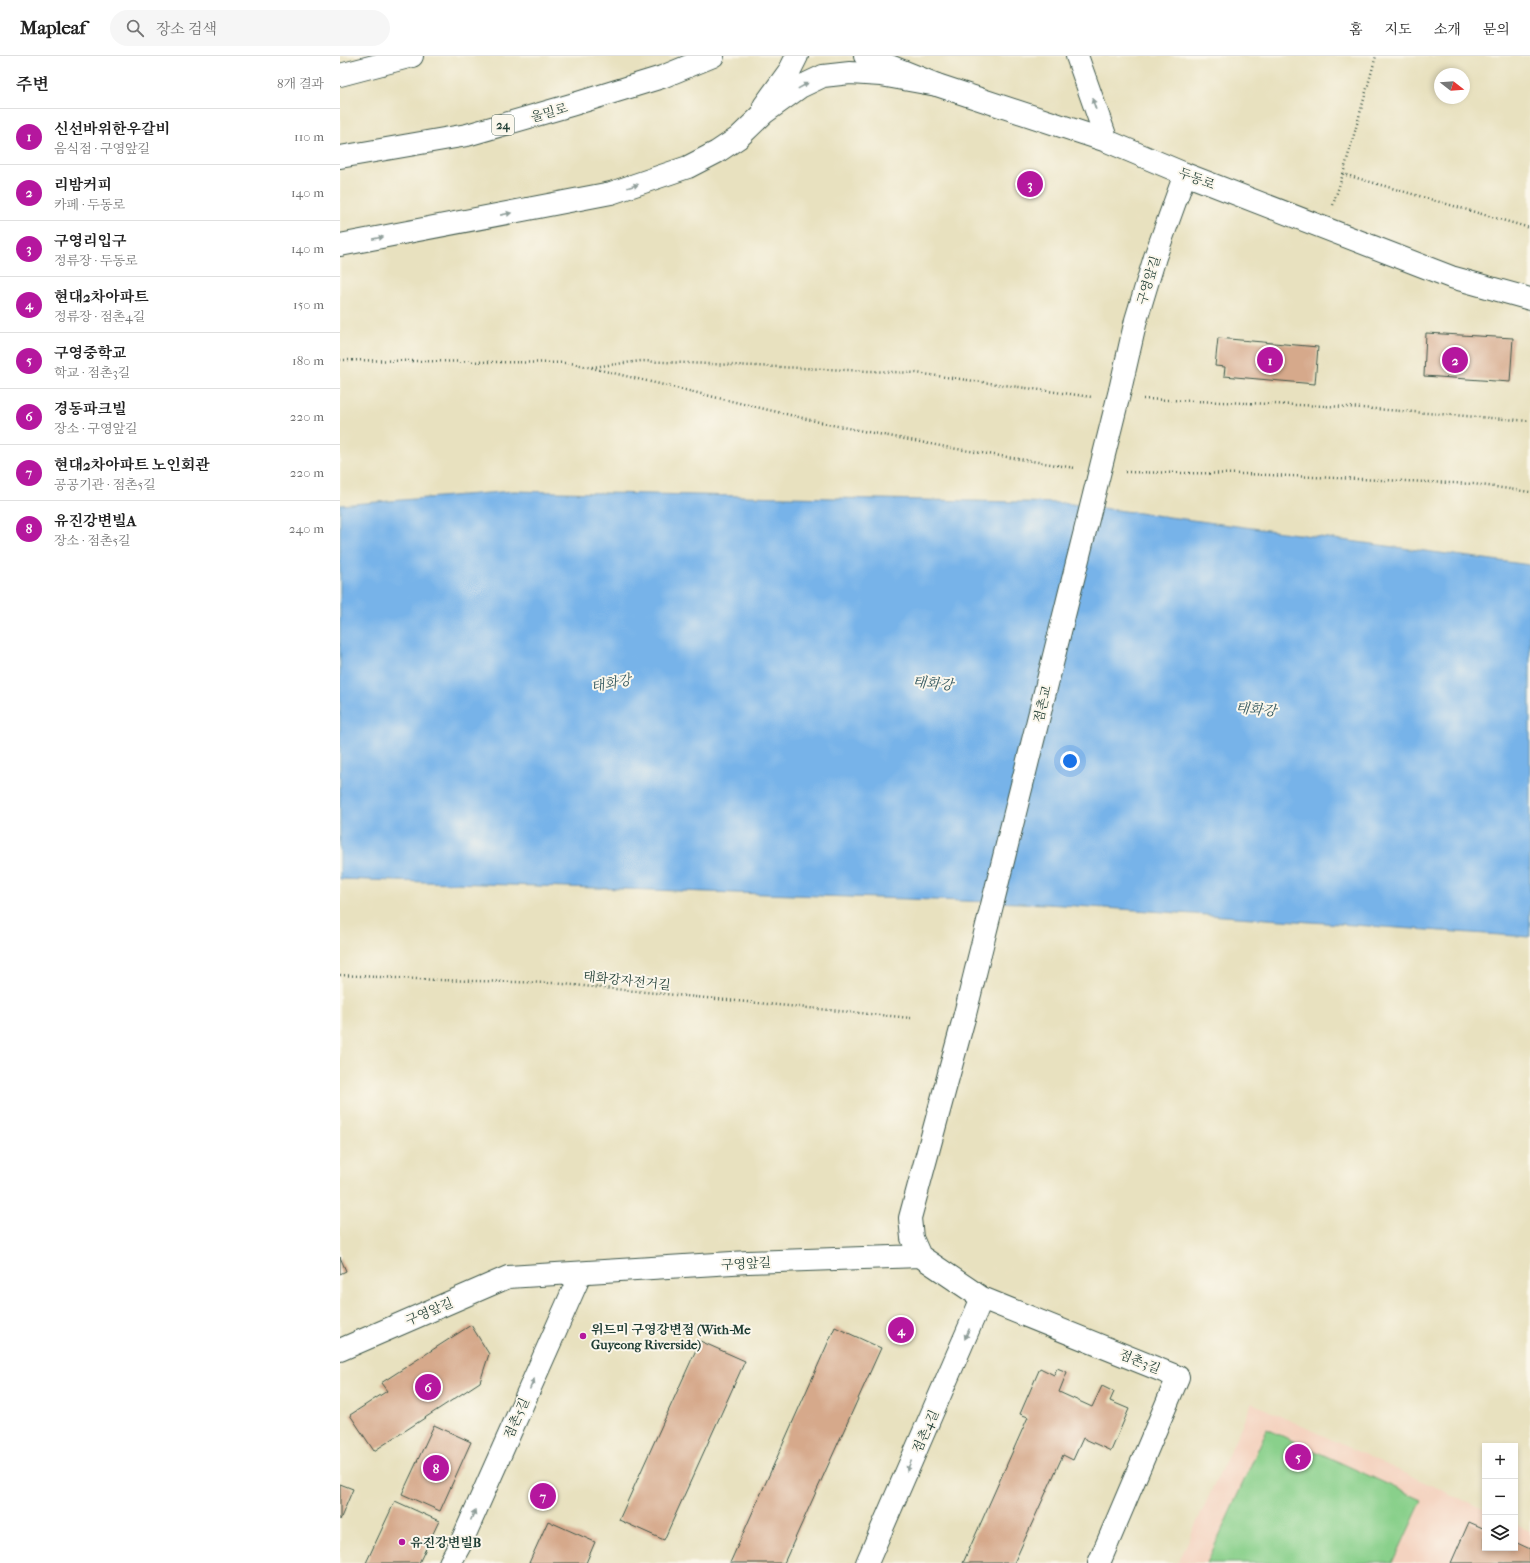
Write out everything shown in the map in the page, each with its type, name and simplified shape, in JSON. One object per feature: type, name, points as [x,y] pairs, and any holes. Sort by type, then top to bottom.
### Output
[{"type":"street","points":[[340,75],[412,56]]},
{"type":"street","name":"울밀로","points":[[340,157],[467,135],[662,77],[713,56]]},
{"type":"street","points":[[738,138],[776,90],[790,70],[797,56]]},
{"type":"street","name":"두동로","points":[[865,56],[936,85],[1107,141],[1185,174],[1326,227],[1450,277],[1530,299]]},
{"type":"street","points":[[1078,56],[1107,141]]},
{"type":"street","points":[[340,245],[611,193],[688,167],[717,152],[738,138],[764,113],[800,87],[823,76],[850,73],[881,75],[936,85]]},
{"type":"street","name":"구영앞길","points":[[1128,395],[1136,320],[1155,257],[1185,174]]},
{"type":"street","name":"점촌교","points":[[920,1256],[912,1238],[910,1218],[1128,395]]},
{"type":"street","name":"구영앞길","points":[[340,1350],[508,1277],[748,1262],[920,1256]]},
{"type":"street","name":"점촌3길","points":[[920,1256],[982,1298],[1178,1376],[1099,1563]]},
{"type":"street","name":"점촌5길","points":[[450,1563],[461,1543],[581,1273]]},
{"type":"street","name":"점촌4길","points":[[867,1563],[982,1298]]},
{"type":"path","points":[[1326,227],[1343,174],[1376,56]]},
{"type":"path","points":[[1343,174],[1530,228]]},
{"type":"path","points":[[340,360],[571,363],[832,425],[951,448],[1076,468]]},
{"type":"path","points":[[588,368],[641,361],[916,372],[1082,397],[1098,398]]},
{"type":"path","points":[[1128,395],[1349,407],[1530,421]]},
{"type":"path","points":[[1123,472],[1245,474],[1474,484],[1530,492]]},
{"type":"path","name":"태화강자전거길","points":[[340,975],[436,980],[553,983],[911,1018]]},
{"type":"shaded area","points":[[1252,1403],[1482,1509],[1482,1551],[1518,1551],[1518,1525],[1530,1531],[1530,1563],[1178,1563]]},
{"type":"green space","points":[[1267,1429],[1422,1500],[1393,1563],[1207,1563]]},
{"type":"water","name":"태화강","points":[[513,491],[1064,503],[1530,565],[1530,937],[1047,904],[340,879],[340,505]]},
{"type":"building","points":[[1426,333],[1513,338],[1510,382],[1424,376]]},
{"type":"building","points":[[1218,338],[1318,347],[1315,384],[1224,376],[1225,367],[1215,366]]},
{"type":"building","points":[[340,1257],[346,1271],[340,1274]]},
{"type":"building","points":[[471,1325],[489,1354],[480,1382],[374,1451],[350,1415],[387,1391],[381,1383]]},
{"type":"building","points":[[835,1327],[881,1348],[784,1563],[730,1563]]},
{"type":"building","points":[[700,1341],[745,1361],[664,1540],[619,1520]]},
{"type":"building","points":[[1040,1368],[1054,1375],[1057,1368],[1067,1372],[1059,1392],[1092,1407],[1102,1386],[1114,1392],[1110,1401],[1129,1409],[1111,1451],[1083,1438],[1073,1460],[1063,1455],[1014,1563],[963,1563],[1028,1417],[1020,1414]]},
{"type":"building","points":[[434,1425],[471,1442],[440,1511],[402,1494]]},
{"type":"building","points":[[340,1484],[353,1489],[340,1520]]},
{"type":"building","name":"유진강변빌B","points":[[395,1501],[439,1521],[419,1563],[366,1563]]},
{"type":"building","points":[[548,1521],[595,1542],[586,1563],[529,1563]]},
{"type":"building","points":[[1469,1522],[1482,1528],[1482,1551],[1518,1551],[1518,1543],[1530,1549],[1530,1563],[1451,1563]]},
{"type":"place","name":"구영리입구","points":[[1030,184]]},
{"type":"place","name":"신선바위한우갈비","points":[[1270,360]]},
{"type":"place","name":"리밤커피","points":[[1455,360]]},
{"type":"place","name":"현대2차아파트","points":[[901,1330]]},
{"type":"place","name":"위드미 구영강변점 (With-Me Guyeong Riverside)","points":[[583,1336]]},
{"type":"place","name":"경동파크빌","points":[[428,1387]]},
{"type":"place","name":"구영중학교","points":[[1298,1457]]},
{"type":"place","name":"유진강변빌A","points":[[436,1468]]},
{"type":"place","name":"현대2차아파트 노인회관","points":[[543,1496]]},
{"type":"place","name":"유진강변빌B","points":[[402,1542]]}]
